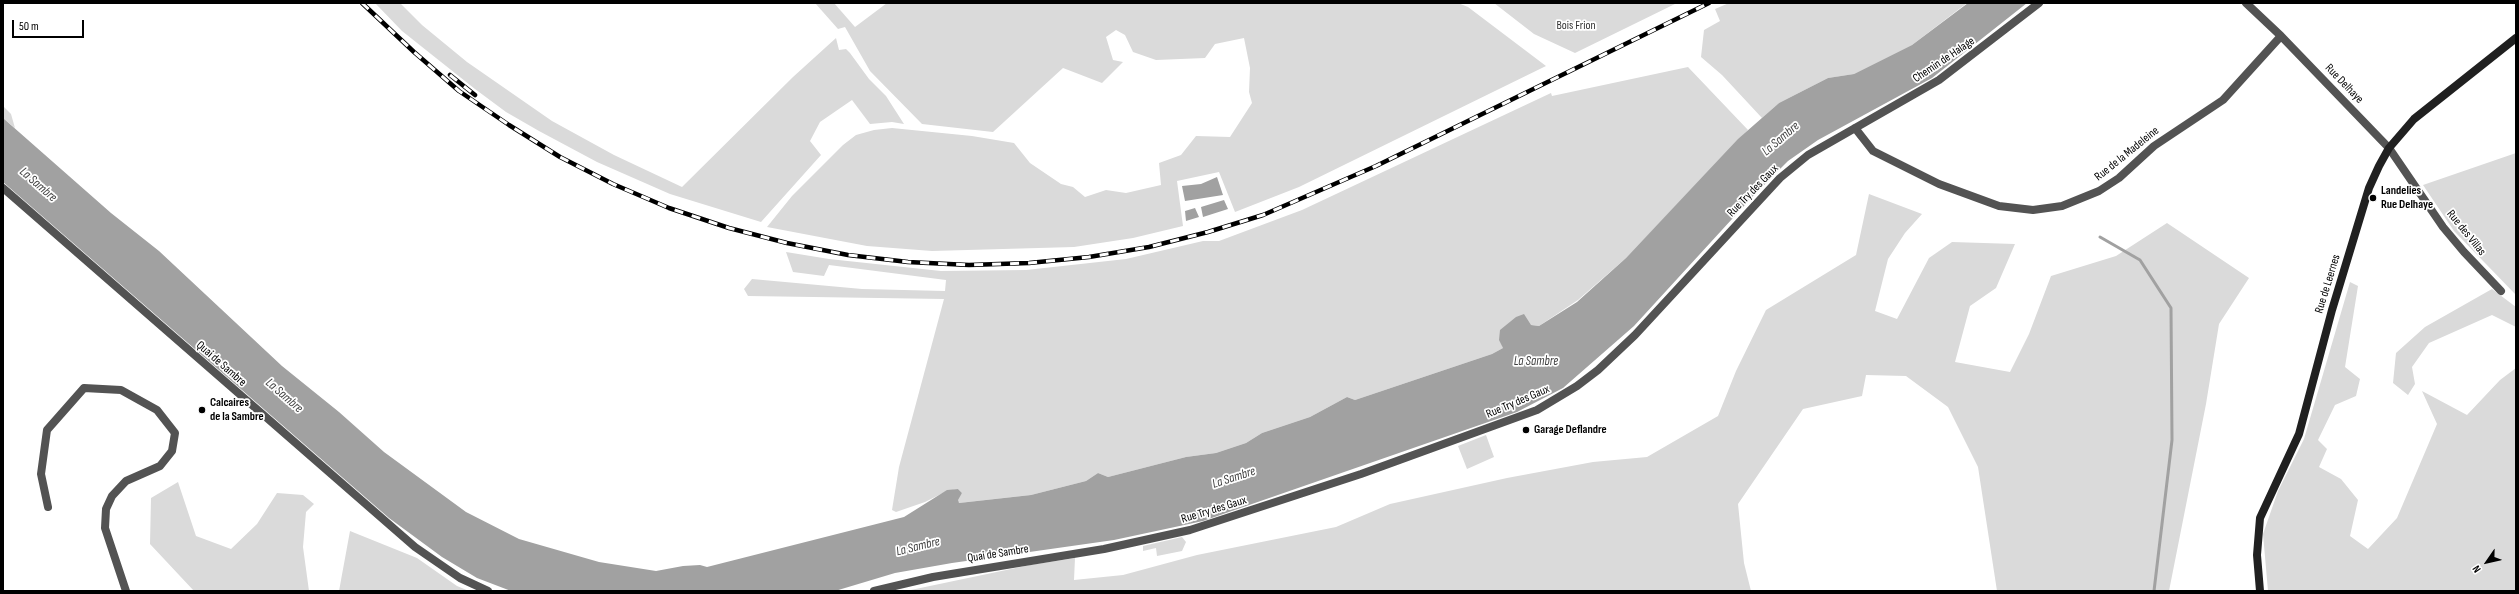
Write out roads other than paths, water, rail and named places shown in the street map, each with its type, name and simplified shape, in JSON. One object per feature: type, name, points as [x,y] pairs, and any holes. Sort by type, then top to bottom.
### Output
[{"type":"street","name":"Chemin de Halage","points":[[1855,128],[1939,80],[2039,3]]},
{"type":"street","name":"Rue Delhaye","points":[[2246,3],[2281,36],[2389,148]]},
{"type":"street","name":"Rue de la Madeleine","points":[[1855,128],[1873,152],[1939,184],[1999,206],[2033,210],[2062,206],[2099,192],[2119,178],[2154,146],[2222,100],[2281,36]]},
{"type":"street","name":"Rue de Leernes","points":[[2260,591],[2257,556],[2260,518],[2299,434],[2332,310],[2370,188],[2389,148],[2414,119],[2516,38]]},
{"type":"street","name":"Rue Try des Gaux","points":[[1127,545],[1190,530],[1241,515],[1518,418],[1555,400],[1598,370],[1635,335],[1780,178],[1808,156],[1855,128]]},
{"type":"street","name":"Rue des Villas","points":[[2389,148],[2443,227],[2464,252],[2501,291]]},
{"type":"street","name":"Quai de Sambre","points":[[3,188],[397,533],[437,564],[488,591]]},
{"type":"street","points":[[48,507],[41,474],[47,430],[84,388],[120,390],[157,410],[175,433],[172,451],[160,466],[126,481],[112,496],[106,509],[105,528],[126,591]]},
{"type":"street","name":"Quai de Sambre","points":[[874,591],[933,577],[1127,545]]},
{"type":"water","name":"La Sambre","points":[[1968,3],[2027,3],[1932,78],[1818,140],[1788,161],[1754,195],[1634,326],[1563,388],[1517,412],[1203,521],[1114,540],[952,563],[895,573],[835,591],[511,591],[477,578],[442,557],[389,518],[3,182],[3,118],[111,213],[159,251],[282,366],[339,412],[384,452],[466,512],[519,539],[599,562],[656,571],[683,566],[700,565],[707,567],[904,517],[947,490],[958,489],[962,493],[958,500],[959,503],[1031,495],[1086,481],[1098,473],[1108,477],[1186,457],[1216,453],[1246,443],[1262,433],[1310,417],[1347,397],[1355,400],[1492,354],[1503,348],[1499,340],[1500,330],[1516,317],[1524,314],[1531,325],[1539,326],[1577,302],[1626,258],[1738,139],[1779,103],[1828,78],[1854,74],[1912,45]]},
{"type":"water","points":[[1217,177],[1223,195],[1185,201],[1182,186],[1201,184]]},
{"type":"water","points":[[1224,200],[1228,209],[1203,217],[1201,207]]},
{"type":"water","points":[[1195,208],[1199,217],[1186,221],[1185,211]]},
{"type":"waterway","points":[[2100,237],[2140,260],[2171,308],[2172,440],[2154,591]]},
{"type":"railway","points":[[362,3],[414,52],[459,91],[560,157],[613,184],[669,208],[729,228],[787,243],[848,255],[908,262],[969,265],[1029,263],[1089,257],[1149,247],[1208,232],[1263,215],[1376,166],[1709,3]]},
{"type":"railway","points":[[450,75],[475,95]]},
{"type":"place","name":"Landelies Rue Delhaye","points":[[2373,198]]},
{"type":"place","name":"Calcaires de la Sambre","points":[[202,410]]},
{"type":"place","name":"Garage Deflandre","points":[[1526,430]]},
{"type":"park label","name":"Bois Frion","points":[[1576,26]]}]
